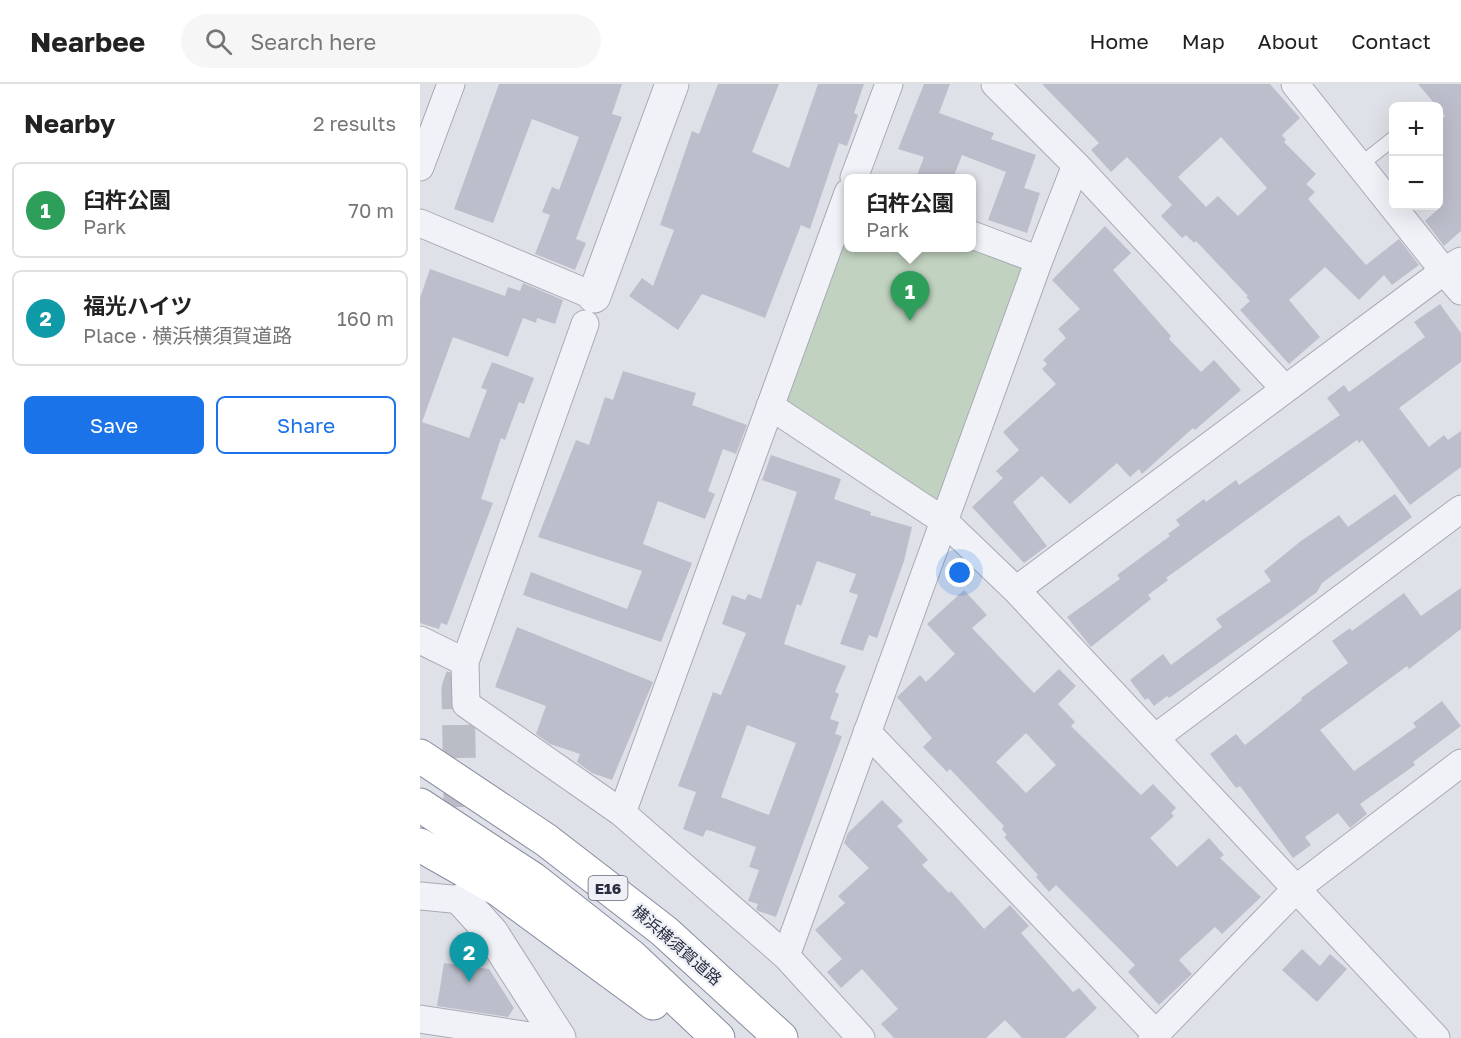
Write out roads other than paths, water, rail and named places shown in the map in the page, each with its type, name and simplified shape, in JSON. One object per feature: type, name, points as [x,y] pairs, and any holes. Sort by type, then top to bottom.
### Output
[{"type":"highway","points":[[420,745],[448,772]]},
{"type":"highway","name":"横浜横須賀道路","points":[[420,756],[448,772],[546,840],[664,931],[781,1038]]},
{"type":"highway","name":"E16","points":[[420,805],[542,886],[631,956],[718,1038]]},
{"type":"highway","points":[[420,845],[499,890],[638,990],[693,1038]]},
{"type":"street","points":[[420,167],[452,84]]},
{"type":"street","points":[[672,84],[465,662],[466,704],[622,813],[786,956],[861,1038]]},
{"type":"street","points":[[855,174],[889,84]]},
{"type":"street","points":[[994,84],[1076,165],[1286,389]]},
{"type":"street","points":[[1016,590],[1286,389],[1455,275],[1294,84]]},
{"type":"street","points":[[786,956],[1039,260],[1076,165]]},
{"type":"street","points":[[622,813],[844,206]]},
{"type":"street","points":[[420,224],[590,310]]},
{"type":"street","points":[[976,236],[1039,260]]},
{"type":"street","points":[[770,406],[944,521],[1016,590],[1436,1038]]},
{"type":"street","points":[[1155,738],[1461,509]]},
{"type":"street","points":[[420,640],[465,662]]},
{"type":"street","points":[[867,732],[1154,1036],[1297,888],[1461,763]]},
{"type":"street","points":[[420,896],[462,900],[491,932],[559,1038]]},
{"type":"street","points":[[420,1019],[543,1038]]},
{"type":"lane","points":[[1360,165],[1389,142]]},
{"type":"tunnel","points":[[461,856],[458,689],[464,672]]},
{"type":"place","name":"臼杵公園","points":[[910,321]]},
{"type":"place","name":"福光ハイツ","points":[[469,982]]}]
